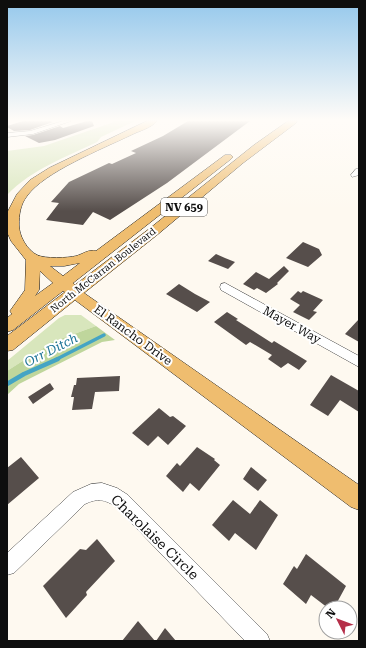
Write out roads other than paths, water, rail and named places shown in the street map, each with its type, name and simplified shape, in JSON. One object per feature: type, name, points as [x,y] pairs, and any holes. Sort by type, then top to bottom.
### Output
[{"type":"main road","name":"El Rancho Drive","points":[[91,151],[53,170],[27,189],[16,204],[12,222],[13,231],[17,241],[33,259],[68,288],[359,499]]},
{"type":"main road","name":"North McCarran Boulevard","points":[[7,345],[115,244],[236,151]]},
{"type":"main road","name":"North McCarran Boulevard","points":[[7,325],[121,258],[253,151]]},
{"type":"main road","points":[[7,325],[32,290],[33,259],[57,263],[75,261],[115,244]]},
{"type":"street","name":"Mayer Way","points":[[225,287],[359,362]]},
{"type":"street","name":"Charolaise Circle","points":[[7,566],[79,498],[92,492],[105,491],[114,494],[122,501],[260,641]]},
{"type":"waterway","name":"Orr Ditch","points":[[55,360],[104,335]]},
{"type":"waterway","name":"Orr Ditch","points":[[7,384],[24,374],[58,359]]}]
